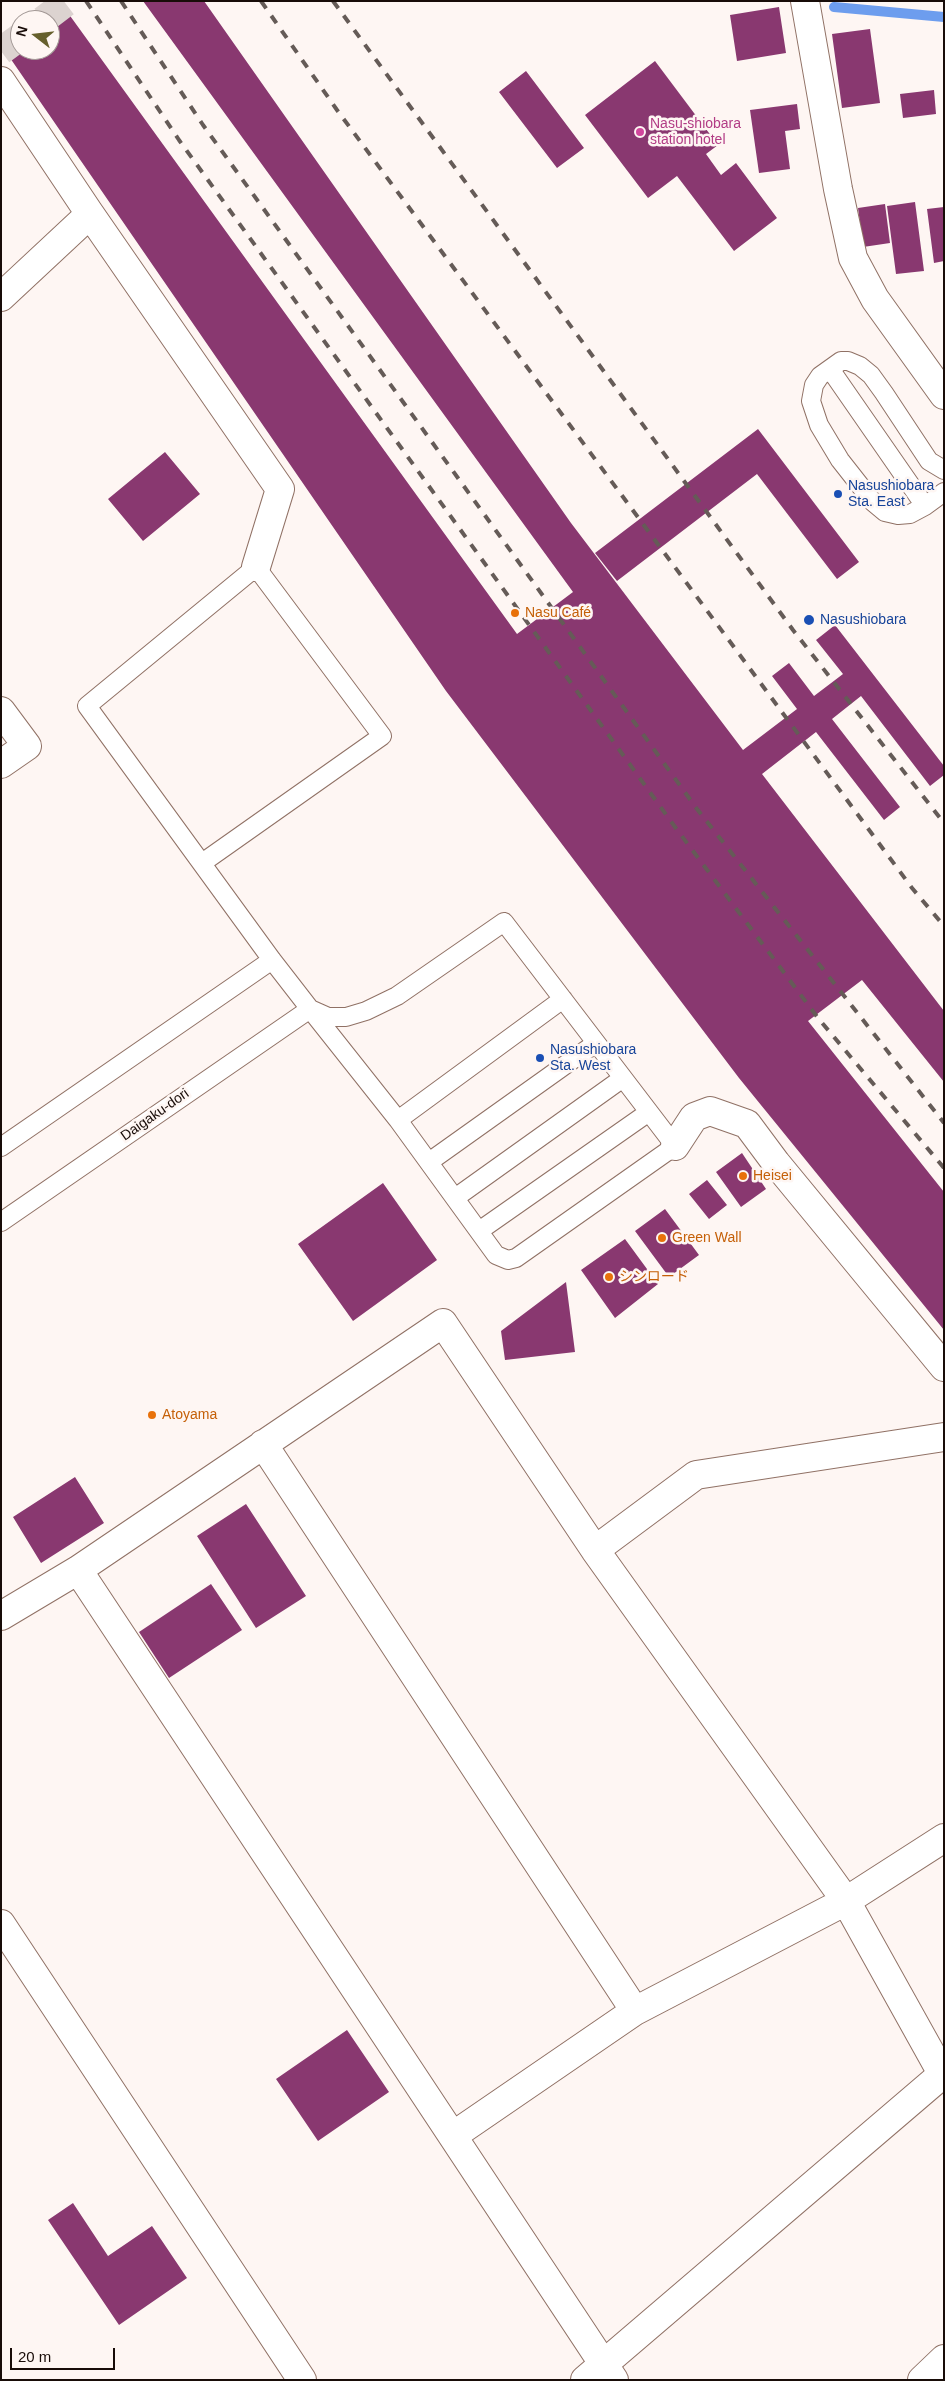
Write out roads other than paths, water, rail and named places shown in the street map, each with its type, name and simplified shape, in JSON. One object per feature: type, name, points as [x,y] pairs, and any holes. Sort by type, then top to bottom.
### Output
[{"type":"street","points":[[805,1],[838,190],[853,258],[876,299],[944,395]]},
{"type":"street","points":[[1,81],[90,214],[280,489],[256,567]]},
{"type":"street","points":[[1,297],[90,214]]},
{"type":"street","points":[[1,711],[27,746],[1,764]]},
{"type":"street","points":[[675,1146],[694,1117],[710,1111],[747,1124],[776,1163],[944,1367]]},
{"type":"street","points":[[1,1616],[78,1570],[443,1323],[595,1550],[846,1901],[943,2074],[601,2375],[454,2135],[78,1570]]},
{"type":"street","points":[[595,1550],[696,1475],[944,1437]]},
{"type":"street","points":[[264,1444],[635,2011]]},
{"type":"street","points":[[454,2135],[635,2011],[846,1901],[944,1838]]},
{"type":"street","points":[[1,1924],[302,2380]]},
{"type":"street","points":[[922,2380],[944,2359]]},
{"type":"lane","points":[[944,470],[929,461],[871,376],[860,366],[848,361],[841,361],[820,376],[814,385],[811,401],[819,425],[840,460],[873,502],[885,512],[898,516],[910,514],[944,492]]},
{"type":"lane","points":[[830,369],[925,506]]},
{"type":"lane","points":[[202,863],[382,736],[256,567],[87,706],[272,960],[310,1009],[398,1120],[496,1256],[508,1260],[516,1258],[675,1146],[504,922],[397,996],[366,1011],[346,1017],[328,1017],[310,1009]]},
{"type":"lane","points":[[1,1147],[272,960]]},
{"type":"lane","points":[[398,1120],[563,999]]},
{"type":"lane","name":"Daigaku-dori","points":[[1,1222],[310,1009]]},
{"type":"lane","points":[[429,1162],[596,1043]]},
{"type":"lane","points":[[455,1198],[623,1078]]},
{"type":"lane","points":[[478,1231],[648,1112]]},
{"type":"waterway","points":[[834,7],[944,17]]},
{"type":"tunnel","points":[[56,10],[68,1]]},
{"type":"tunnel","points":[[1,51],[10,44]]},
{"type":"railway","points":[[86,1],[179,140],[675,827],[818,1018],[944,1168]]},
{"type":"railway","points":[[121,1],[203,125],[697,809],[944,1123]]},
{"type":"railway","points":[[261,1],[337,110],[912,888],[944,926]]},
{"type":"railway","points":[[333,1],[793,630],[944,823]]},
{"type":"place","name":"Nasu-shiobara station hotel","points":[[640,132]]},
{"type":"place","name":"Nasushiobara Sta. East","points":[[838,494]]},
{"type":"place","name":"Nasu Café","points":[[515,613]]},
{"type":"place","name":"Nasushiobara","points":[[809,620]]},
{"type":"place","name":"Nasushiobara Sta. West","points":[[540,1058]]},
{"type":"place","name":"Heisei","points":[[743,1176]]},
{"type":"place","name":"Green Wall","points":[[662,1238]]},
{"type":"place","name":"シンロード","points":[[609,1277]]},
{"type":"place","name":"Atoyama","points":[[152,1415]]}]
